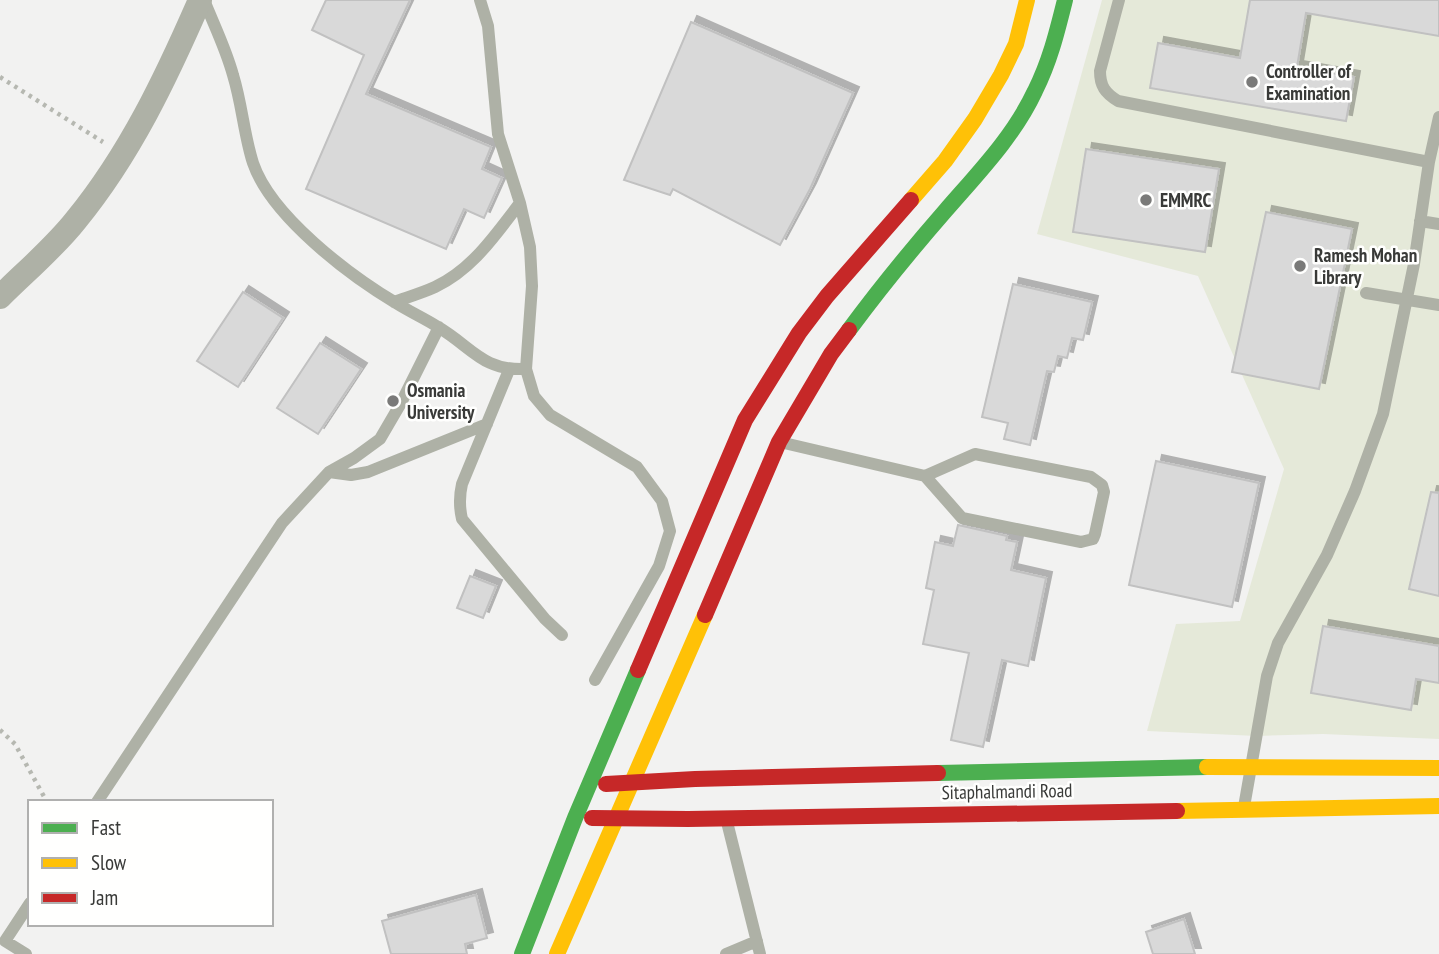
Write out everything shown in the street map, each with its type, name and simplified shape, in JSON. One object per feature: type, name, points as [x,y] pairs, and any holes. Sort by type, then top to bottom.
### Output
[{"type":"main road","points":[[522,954],[575,818],[745,420],[799,333],[827,296],[945,161],[975,119],[1016,44],[1027,0]]},
{"type":"main road","points":[[557,954],[779,442],[831,354],[887,278],[1000,148],[1018,122],[1035,92],[1053,50],[1065,0]]},
{"type":"main road","name":"Sitaphalmandi Road","points":[[590,785],[695,779],[1253,766],[1439,768]]},
{"type":"main road","name":"Sitaphalmandi Road","points":[[575,818],[727,818],[1244,807],[1439,806]]},
{"type":"street","points":[[0,297],[75,221],[123,155],[161,88],[202,0]]},
{"type":"lane","points":[[202,0],[233,75],[253,164],[269,195],[296,226],[322,250],[394,302],[439,327],[496,368],[526,369]]},
{"type":"lane","points":[[480,0],[488,26],[498,134],[520,203],[530,247],[532,286],[526,369],[534,396],[550,415],[637,467],[662,500],[670,531],[659,566],[594,680]]},
{"type":"lane","points":[[1119,0],[1100,71],[1100,82],[1104,90],[1118,101],[1429,162]]},
{"type":"lane","points":[[1244,807],[1267,676],[1274,654],[1292,614],[1327,555],[1383,414],[1439,117]]},
{"type":"lane","points":[[394,302],[436,287],[464,270],[485,249],[520,203]]},
{"type":"lane","points":[[1420,221],[1439,224]]},
{"type":"lane","points":[[1366,293],[1439,305]]},
{"type":"lane","points":[[98,800],[282,523],[329,472],[380,439],[439,327]]},
{"type":"lane","points":[[509,370],[462,484],[459,499],[462,519],[545,619],[562,635]]},
{"type":"lane","points":[[329,472],[351,475],[368,472],[486,424]]},
{"type":"lane","points":[[779,442],[925,476],[962,518],[1081,542],[1093,539],[1096,534],[1104,492],[1102,485],[1091,477],[975,454],[925,476]]},
{"type":"lane","points":[[726,954],[758,948],[727,818]]},
{"type":"lane","points":[[25,954],[2,939],[28,906]]},
{"type":"path","points":[[0,77],[123,155]]},
{"type":"path","points":[[0,730],[15,744],[46,800]]},
{"type":"green space","points":[[1102,0],[1439,0],[1439,739],[1147,731],[1176,624],[1240,621],[1284,469],[1198,276],[1037,234]]},
{"type":"building","points":[[326,0],[410,0],[366,94],[491,147],[482,169],[502,178],[484,218],[464,209],[446,249],[306,189],[364,55],[312,30]]},
{"type":"building","points":[[1250,0],[1439,0],[1439,36],[1306,13],[1297,67],[1354,77],[1346,121],[1150,88],[1158,43],[1240,58]]},
{"type":"building","points":[[691,22],[853,93],[810,189],[780,245],[673,189],[670,195],[624,180]]},
{"type":"building","name":"EMMRC","points":[[1086,149],[1219,169],[1205,252],[1073,232]]},
{"type":"building","points":[[1266,212],[1352,229],[1319,389],[1232,372]]},
{"type":"building","points":[[1013,284],[1092,302],[1083,340],[1072,338],[1067,358],[1058,356],[1054,372],[1047,371],[1030,445],[1004,439],[1008,423],[982,417]]},
{"type":"building","points":[[243,292],[283,318],[238,387],[197,361]]},
{"type":"building","points":[[320,343],[361,369],[318,434],[277,408]]},
{"type":"building","points":[[1156,461],[1259,483],[1232,607],[1129,585]]},
{"type":"building","points":[[1431,492],[1439,493],[1439,596],[1409,589]]},
{"type":"building","points":[[958,525],[1007,536],[1006,540],[1017,542],[1011,570],[1046,578],[1028,666],[1002,660],[983,747],[951,740],[969,653],[923,644],[934,590],[926,588],[935,542],[953,546]]},
{"type":"building","points":[[470,576],[496,586],[483,618],[457,608]]},
{"type":"building","points":[[1323,626],[1439,646],[1439,683],[1416,679],[1411,710],[1311,693]]},
{"type":"building","points":[[476,895],[487,938],[465,944],[467,954],[391,954],[382,921]]},
{"type":"building","points":[[1184,919],[1195,954],[1153,954],[1146,932]]},
{"type":"traffic: fast","points":[[849,330],[1017,123],[1045,69],[1065,0]]},
{"type":"traffic: fast","points":[[522,954],[575,818],[638,670]]},
{"type":"traffic: fast","points":[[938,773],[1207,767]]},
{"type":"traffic: slow","points":[[911,200],[945,161],[975,119],[1001,75],[1016,44],[1027,0]]},
{"type":"traffic: slow","points":[[557,954],[705,615]]},
{"type":"traffic: slow","points":[[1207,767],[1439,768]]},
{"type":"traffic: slow","points":[[1177,811],[1439,806]]},
{"type":"traffic: jam","points":[[638,670],[745,420],[799,333],[827,296],[911,200]]},
{"type":"traffic: jam","points":[[705,615],[779,442],[831,354],[849,330]]},
{"type":"traffic: jam","points":[[606,784],[938,773]]},
{"type":"traffic: jam","points":[[592,818],[688,819],[1177,811]]},
{"type":"place","name":"Controller of Examination","points":[[1252,82]]},
{"type":"place","name":"EMMRC","points":[[1146,200]]},
{"type":"place","name":"Ramesh Mohan Library","points":[[1300,266]]},
{"type":"place","name":"Osmania University","points":[[393,401]]}]
